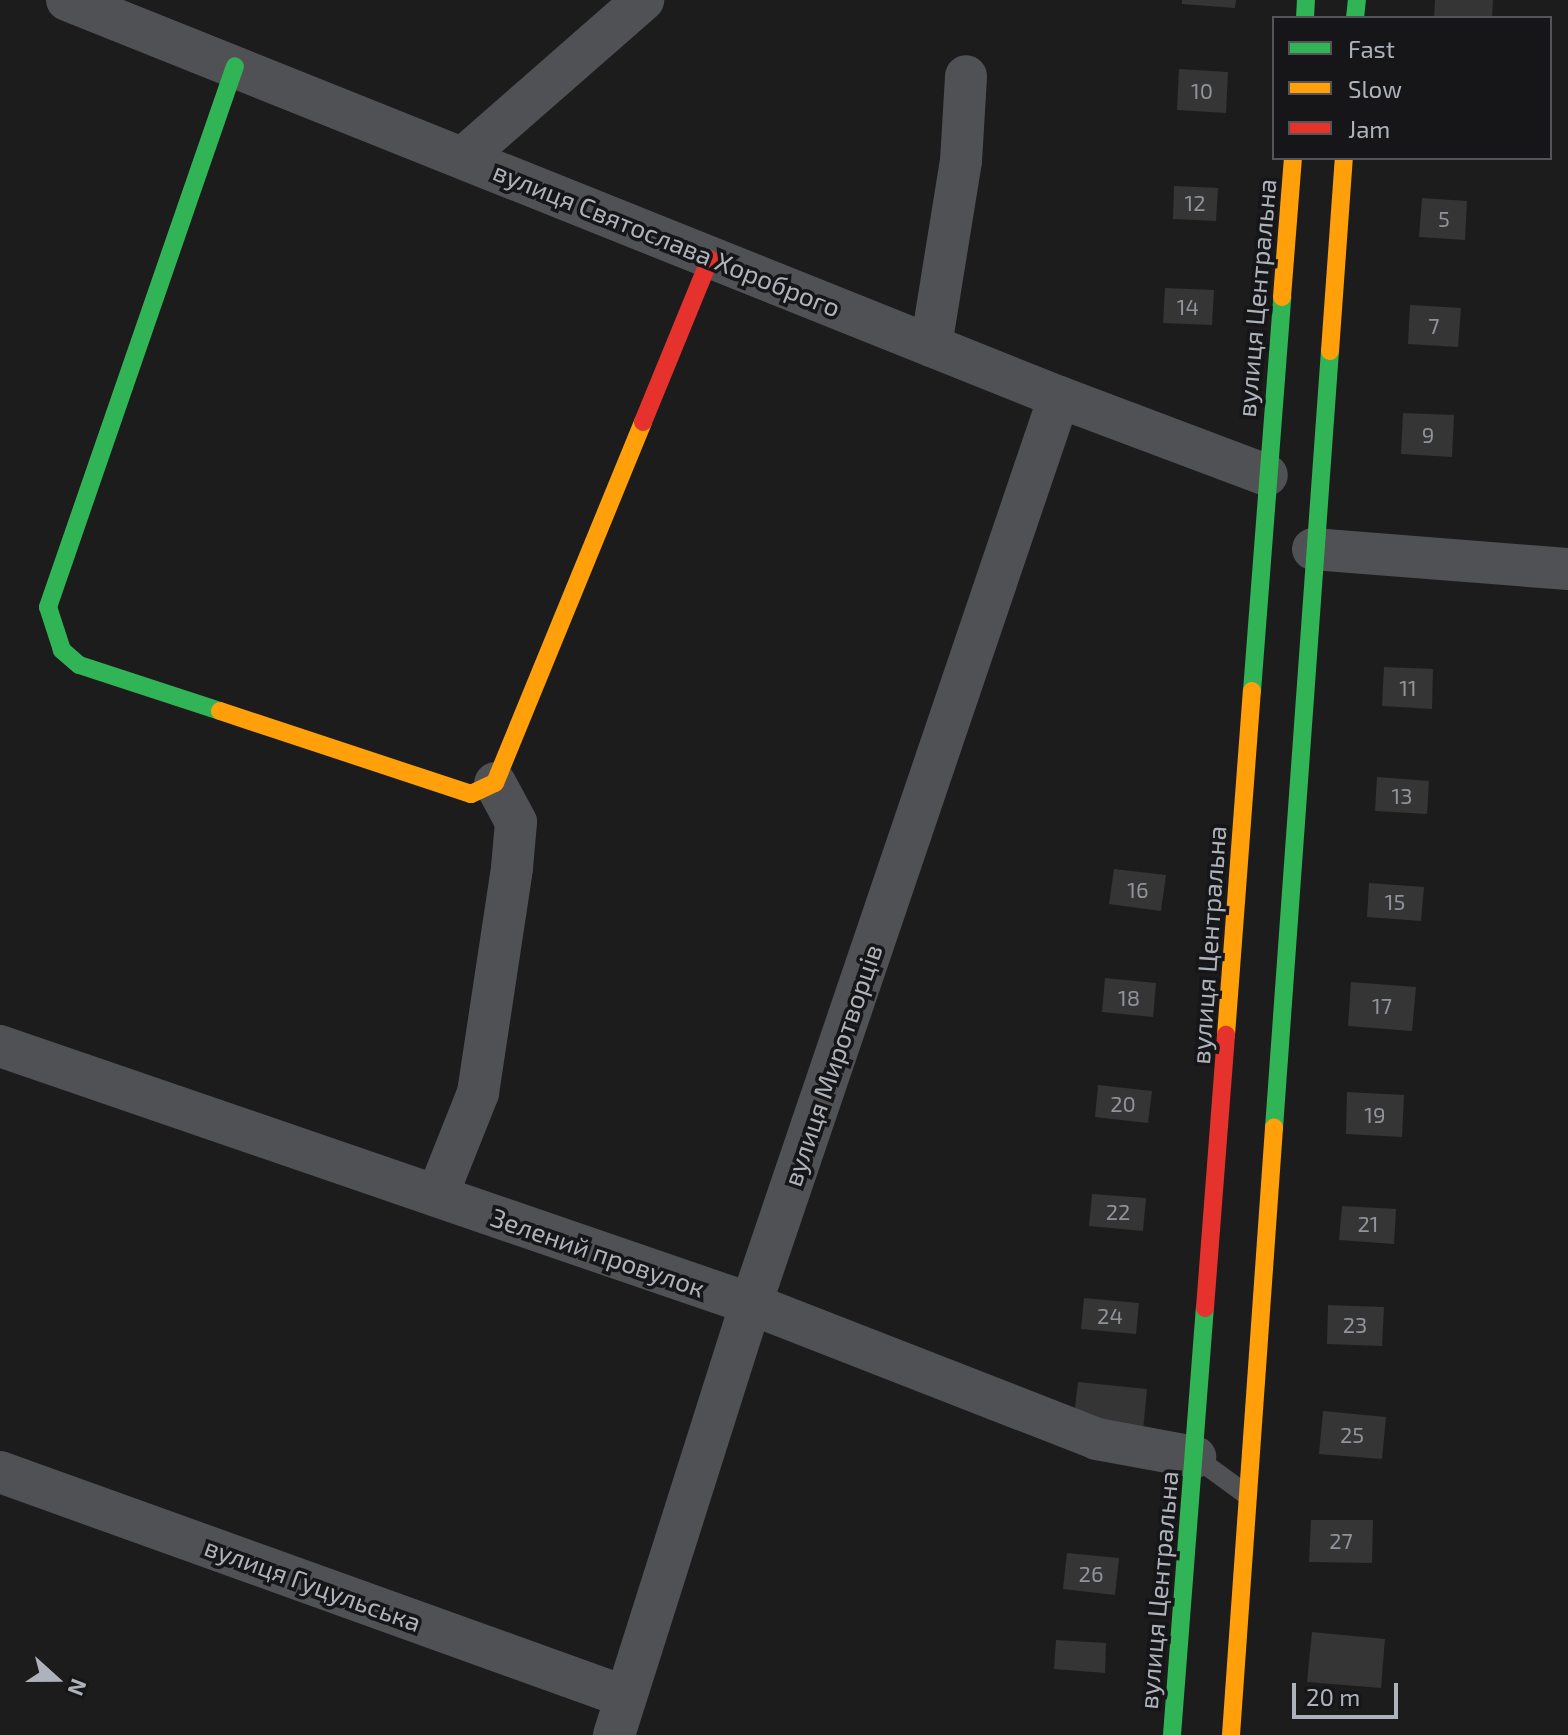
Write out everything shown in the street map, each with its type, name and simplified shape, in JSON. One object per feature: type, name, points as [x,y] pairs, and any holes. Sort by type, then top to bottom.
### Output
[{"type":"street","name":"вулиця Святослава Хороброго","points":[[67,0],[465,156],[710,259],[1059,397],[1267,475]]},
{"type":"street","points":[[465,156],[643,0]]},
{"type":"street","points":[[235,66],[48,607],[62,650],[79,665],[471,794],[495,783],[710,259]]},
{"type":"street","points":[[931,346],[961,161],[966,76]]},
{"type":"street","name":"вулиця Центральна","points":[[1231,1735],[1249,1497],[1289,547],[1267,475],[1293,160]]},
{"type":"street","name":"вулиця Центральна","points":[[1172,1735],[1195,1457],[1289,547],[1344,160]]},
{"type":"street","name":"вулиця Миротворців","points":[[620,1716],[751,1304],[1059,397]]},
{"type":"street","points":[[1289,547],[1568,569]]},
{"type":"street","points":[[437,1196],[478,1093],[512,868],[516,822],[495,783]]},
{"type":"street","name":"Зелений провулок","points":[[0,1046],[751,1304],[1097,1439],[1195,1457]]},
{"type":"street","name":"вулиця Гуцульська","points":[[0,1472],[620,1716]]},
{"type":"lane","points":[[1195,1457],[1249,1497]]},
{"type":"building","points":[[1182,0],[1236,0],[1235,8],[1182,4]]},
{"type":"building","points":[[1435,0],[1493,0],[1492,16],[1434,16]]},
{"type":"building","points":[[1179,69],[1228,72],[1226,113],[1177,110]]},
{"type":"building","points":[[1174,186],[1218,188],[1216,221],[1173,219]]},
{"type":"building","points":[[1422,198],[1467,201],[1465,240],[1419,237]]},
{"type":"building","points":[[1165,288],[1214,290],[1212,325],[1163,323]]},
{"type":"building","points":[[1410,305],[1461,308],[1458,347],[1408,344]]},
{"type":"building","points":[[1403,413],[1454,415],[1452,457],[1401,454]]},
{"type":"building","points":[[1384,667],[1433,669],[1432,709],[1382,706]]},
{"type":"building","points":[[1377,777],[1429,781],[1427,814],[1375,811]]},
{"type":"building","points":[[1114,869],[1166,875],[1161,911],[1109,904]]},
{"type":"building","points":[[1369,883],[1424,887],[1421,921],[1367,917]]},
{"type":"building","points":[[1105,978],[1156,983],[1153,1017],[1102,1012]]},
{"type":"building","points":[[1351,982],[1416,987],[1412,1031],[1348,1026]]},
{"type":"building","points":[[1098,1085],[1152,1091],[1148,1123],[1095,1117]]},
{"type":"building","points":[[1347,1092],[1404,1095],[1402,1137],[1346,1134]]},
{"type":"building","points":[[1092,1194],[1146,1198],[1143,1231],[1089,1226]]},
{"type":"building","points":[[1342,1206],[1396,1209],[1394,1244],[1339,1240]]},
{"type":"building","points":[[1084,1298],[1139,1303],[1136,1334],[1081,1329]]},
{"type":"building","points":[[1328,1305],[1384,1307],[1382,1346],[1327,1344]]},
{"type":"building","points":[[1078,1382],[1147,1389],[1143,1431],[1073,1424]]},
{"type":"building","points":[[1323,1411],[1386,1417],[1382,1459],[1319,1454]]},
{"type":"building","points":[[1311,1520],[1373,1520],[1372,1563],[1309,1562]]},
{"type":"building","points":[[1067,1553],[1119,1558],[1115,1595],[1063,1589]]},
{"type":"building","points":[[1312,1632],[1385,1639],[1381,1688],[1307,1682]]},
{"type":"building","points":[[1056,1640],[1106,1643],[1105,1673],[1054,1669]]},
{"type":"traffic: fast","points":[[1305,16],[1306,0]]},
{"type":"traffic: fast","points":[[1355,16],[1357,0]]},
{"type":"traffic: fast","points":[[220,711],[79,665],[62,650],[48,607],[235,66]]},
{"type":"traffic: fast","points":[[1252,691],[1282,297]]},
{"type":"traffic: fast","points":[[1274,1128],[1330,351]]},
{"type":"traffic: fast","points":[[1172,1735],[1205,1308]]},
{"type":"traffic: slow","points":[[1282,297],[1293,160]]},
{"type":"traffic: slow","points":[[1330,351],[1344,160]]},
{"type":"traffic: slow","points":[[220,711],[471,794],[495,783],[643,422]]},
{"type":"traffic: slow","points":[[1226,1035],[1252,691]]},
{"type":"traffic: slow","points":[[1231,1735],[1274,1128]]},
{"type":"traffic: jam","points":[[643,422],[710,259]]},
{"type":"traffic: jam","points":[[1205,1308],[1226,1035]]}]
